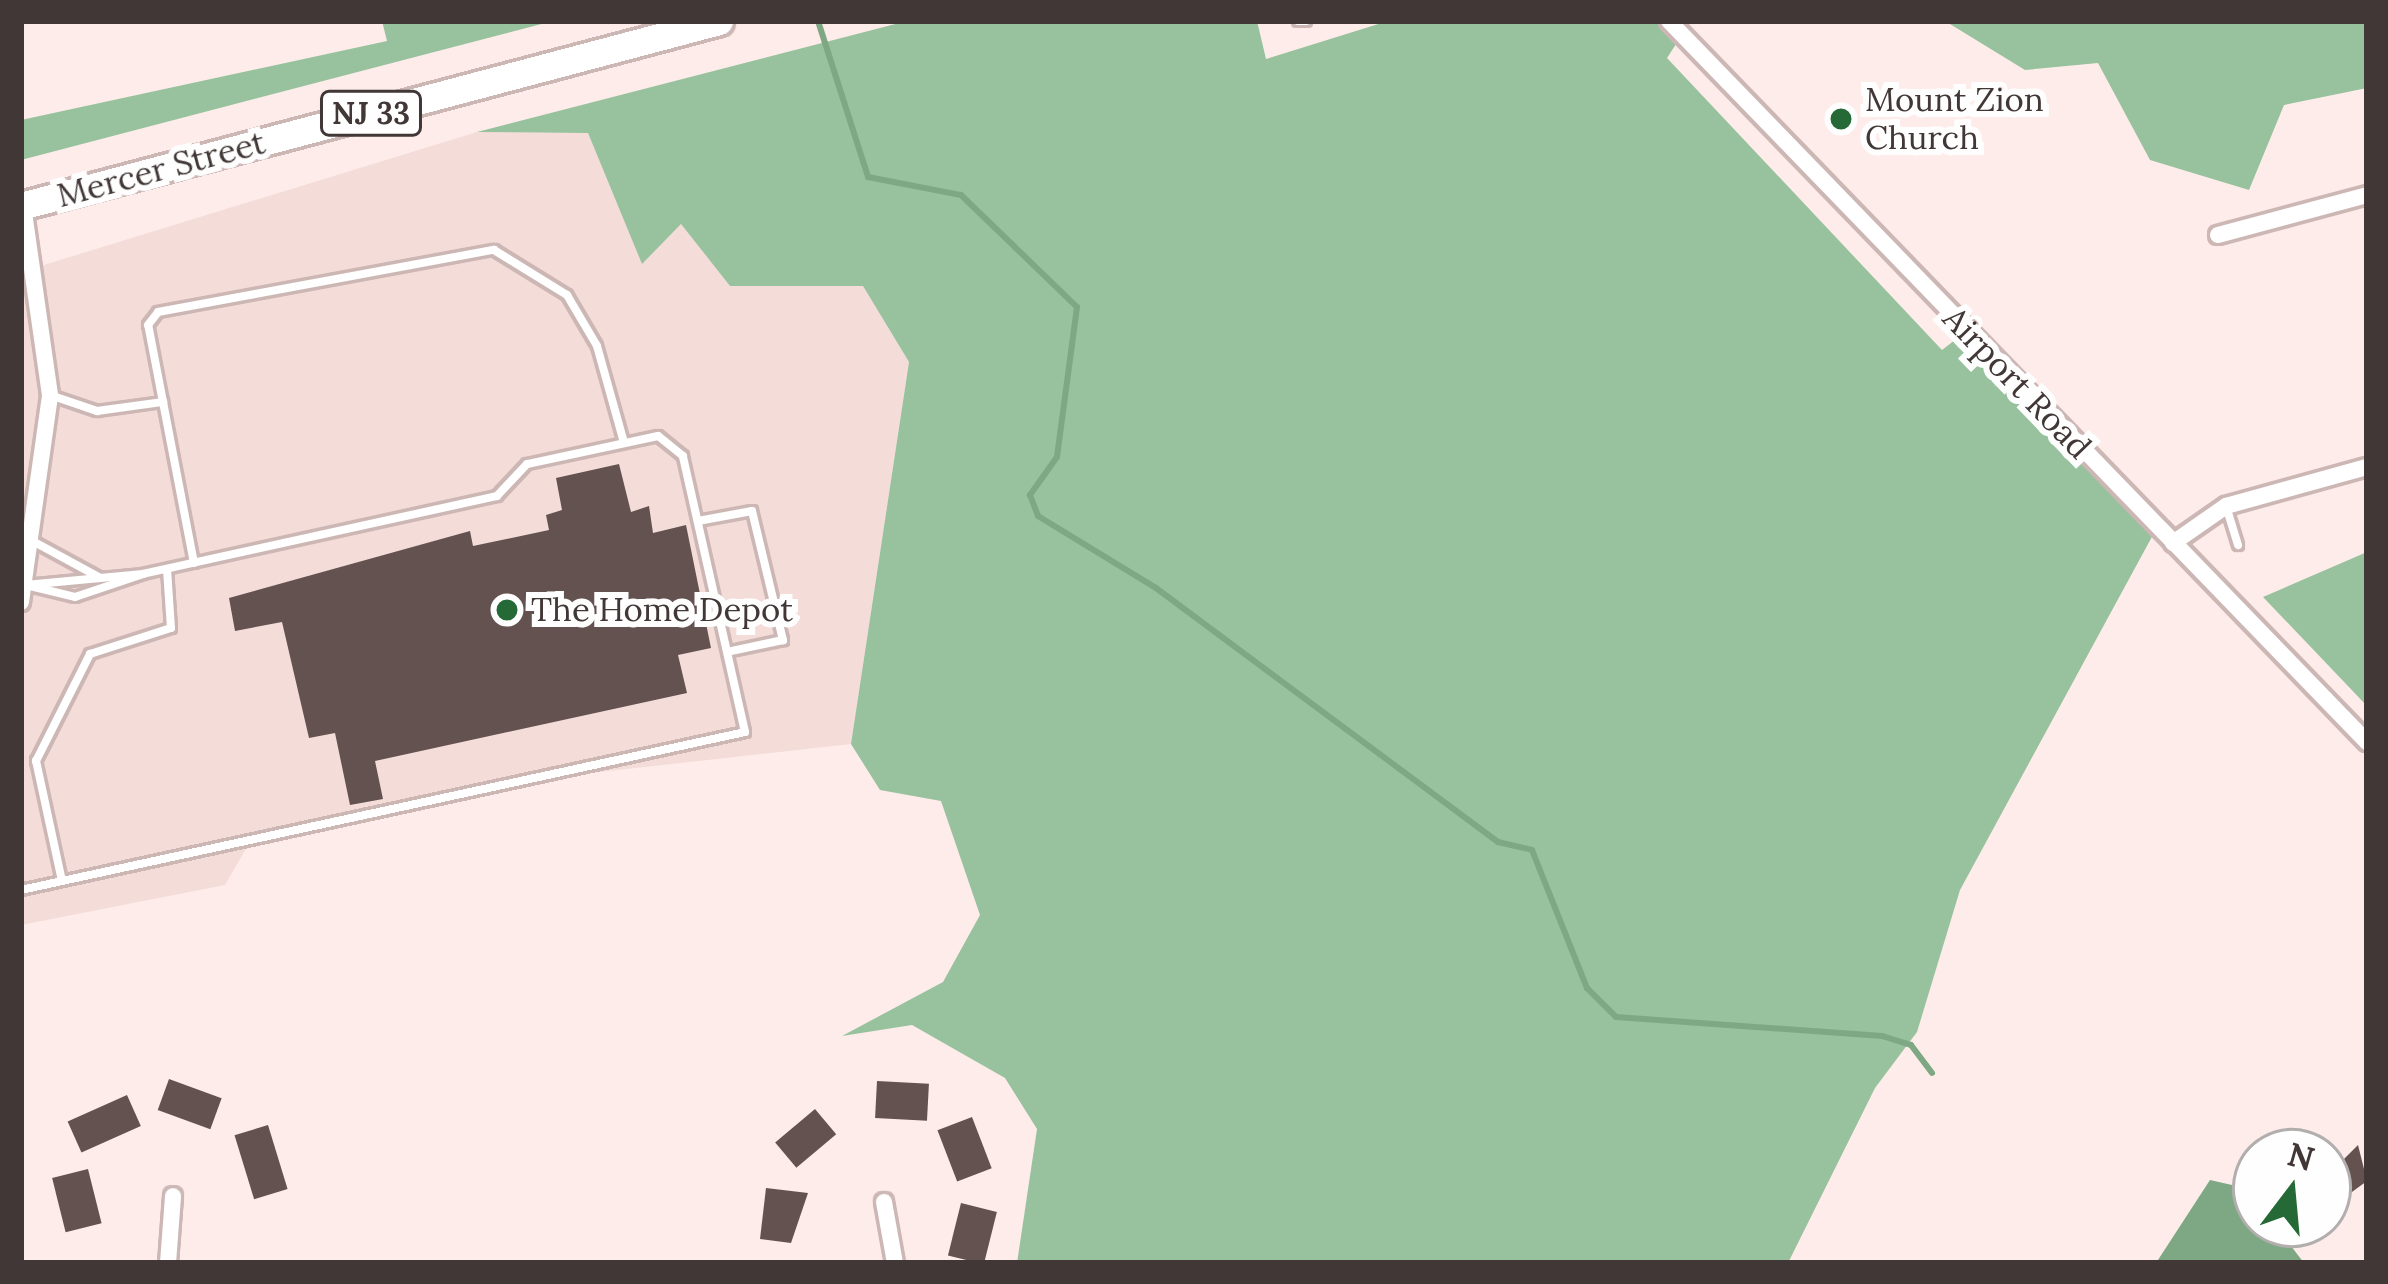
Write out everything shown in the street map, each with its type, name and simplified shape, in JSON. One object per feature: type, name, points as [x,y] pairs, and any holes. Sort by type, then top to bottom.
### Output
[{"type":"main road","name":"Mercer Street","points":[[22,206],[719,21]]},
{"type":"street","name":"Airport Road","points":[[1669,21],[2367,742]]},
{"type":"street","points":[[2218,235],[2367,195]]},
{"type":"street","points":[[22,206],[50,395],[36,543],[22,588]]},
{"type":"street","points":[[2173,543],[2226,506],[2367,467]]},
{"type":"street","points":[[168,1263],[173,1196]]},
{"type":"street","points":[[884,1202],[895,1263]]},
{"type":"lane","points":[[194,563],[148,325],[158,312],[480,248],[519,259],[567,295],[597,346],[623,439]]},
{"type":"lane","points":[[50,395],[97,411],[163,401]]},
{"type":"lane","points":[[21,890],[745,732],[698,521],[673,442],[623,439],[527,464],[497,496],[143,574],[76,597],[22,588]]},
{"type":"lane","points":[[2226,506],[2238,545]]},
{"type":"lane","points":[[698,521],[752,511],[782,640],[727,652]]},
{"type":"lane","points":[[36,543],[100,578]]},
{"type":"lane","points":[[62,881],[36,760],[90,654],[171,628],[166,569]]},
{"type":"lane","points":[[22,588],[143,574]]},
{"type":"shaded area","points":[[382,21],[553,21],[21,160],[21,120],[387,41]]},
{"type":"shaded area","points":[[907,21],[1257,21],[1266,59],[1388,21],[1691,21],[1667,58],[1942,350],[1964,333],[2160,522],[1960,890],[1917,1032],[1875,1088],[1788,1263],[1017,1263],[1037,1129],[1005,1078],[912,1025],[842,1036],[943,982],[980,915],[941,801],[880,790],[851,744],[909,362],[863,286],[730,286],[681,224],[642,264],[588,133],[477,132]]},
{"type":"shaded area","points":[[1945,21],[2367,21],[2367,88],[2284,105],[2249,190],[2150,160],[2098,63],[2025,70]]},
{"type":"shaded area","points":[[477,132],[588,133],[642,263],[681,224],[730,286],[863,286],[909,362],[851,744],[528,780],[247,847],[225,885],[21,925],[21,272]]},
{"type":"shaded area","points":[[2367,552],[2367,706],[2263,597]]},
{"type":"shaded area","points":[[2210,1180],[2232,1185],[2232,1248],[2292,1248],[2304,1263],[2156,1263]]},
{"type":"building","name":"The Home Depot","points":[[619,464],[631,512],[649,506],[653,533],[686,525],[711,648],[678,655],[687,693],[375,761],[383,799],[350,805],[335,733],[309,738],[282,622],[235,631],[229,598],[470,531],[473,546],[549,530],[546,515],[562,510],[556,478]]},
{"type":"building","points":[[169,1079],[222,1098],[210,1129],[158,1110]]},
{"type":"building","points":[[877,1081],[929,1084],[927,1121],[875,1118]]},
{"type":"building","points":[[127,1095],[141,1126],[81,1152],[68,1121]]},
{"type":"building","points":[[815,1109],[836,1134],[796,1168],[775,1142]]},
{"type":"building","points":[[972,1117],[992,1168],[957,1182],[937,1130]]},
{"type":"building","points":[[268,1125],[288,1189],[254,1199],[235,1135]]},
{"type":"building","points":[[2358,1145],[2367,1181],[2352,1192],[2352,1151]]},
{"type":"building","points":[[88,1169],[102,1223],[66,1232],[52,1178]]},
{"type":"building","points":[[766,1188],[808,1193],[791,1243],[760,1239]]},
{"type":"building","points":[[961,1203],[997,1212],[984,1263],[948,1255]]},
{"type":"waterway","points":[[818,21],[868,177],[961,195],[1077,307],[1057,457],[1030,495],[1038,516],[1156,588],[1498,842],[1532,850],[1587,988],[1616,1017],[1882,1036],[1911,1045],[1932,1073]]},
{"type":"place","name":"Mount Zion Church","points":[[1841,119]]},
{"type":"place","name":"The Home Depot","points":[[507,610]]}]
